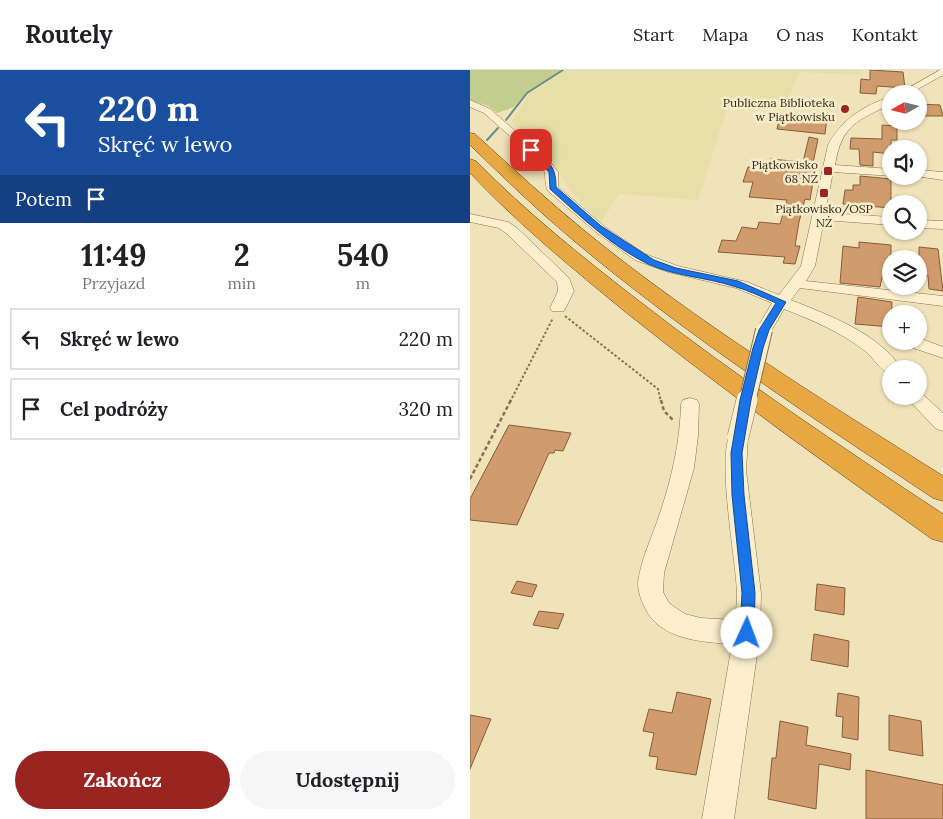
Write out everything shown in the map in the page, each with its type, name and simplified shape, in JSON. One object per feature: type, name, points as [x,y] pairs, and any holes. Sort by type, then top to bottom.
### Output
[{"type":"highway","points":[[470,137],[506,172],[563,221],[674,308],[841,424],[943,490]]},
{"type":"highway","points":[[470,164],[543,233],[650,320],[726,378],[825,449],[943,530]]},
{"type":"street","points":[[919,85],[943,72]]},
{"type":"street","points":[[470,104],[487,110],[545,162],[552,172],[552,188],[598,228],[633,252],[651,262],[674,270],[735,283],[781,302],[851,333],[873,348],[884,360]]},
{"type":"street","points":[[718,819],[747,633],[748,593],[736,470],[738,437],[764,330],[781,302],[800,280],[808,266],[834,145],[844,128],[882,105]]},
{"type":"street","points":[[828,168],[882,172]]},
{"type":"street","points":[[927,175],[943,176]]},
{"type":"street","points":[[819,216],[882,220]]},
{"type":"street","points":[[470,218],[503,225],[512,231],[564,281],[566,291],[558,308]]},
{"type":"street","points":[[927,225],[943,226]]},
{"type":"street","points":[[805,285],[943,301]]},
{"type":"street","points":[[873,348],[882,345]]},
{"type":"street","points":[[927,347],[943,353]]},
{"type":"street","points":[[690,404],[690,438],[681,484],[651,578],[651,597],[660,612],[676,623],[694,628],[747,633]]},
{"type":"street","points":[[923,405],[943,424]]},
{"type":"path","points":[[470,479],[558,308],[580,329],[658,388],[664,411],[690,438]]},
{"type":"shaded area","points":[[566,70],[863,70],[858,75],[800,72],[786,102],[730,99],[698,200],[619,194],[600,224],[569,189],[551,159],[529,134],[511,122],[530,93]]},
{"type":"green space","points":[[470,70],[561,70],[526,93],[514,107],[497,113],[488,106],[470,100]]},
{"type":"building","points":[[870,70],[903,72],[905,85],[882,85],[877,86],[876,94],[860,93],[861,79],[870,80]]},
{"type":"building","points":[[928,104],[940,105],[943,116],[928,116]]},
{"type":"building","points":[[780,116],[827,118],[825,134],[777,129]]},
{"type":"building","points":[[882,130],[897,130],[897,140],[882,140],[882,153],[873,152],[873,166],[860,165],[859,149],[850,149],[851,138],[882,139]]},
{"type":"building","points":[[809,137],[818,139],[813,163],[816,164],[810,200],[805,199],[799,222],[795,246],[800,246],[795,264],[783,263],[785,257],[718,252],[722,240],[736,241],[742,227],[757,229],[759,222],[780,224],[787,200],[749,197],[753,182],[743,182],[748,167],[756,168],[758,162],[769,163],[770,159],[803,162]]},
{"type":"building","points":[[860,176],[882,178],[882,185],[891,185],[891,195],[882,195],[882,207],[843,204],[845,190],[853,190],[853,185],[860,185]]},
{"type":"building","points":[[859,242],[891,245],[891,250],[882,250],[880,287],[840,283],[843,246],[859,248]]},
{"type":"building","points":[[919,247],[938,249],[943,291],[929,289],[927,250],[919,250]]},
{"type":"building","points":[[858,297],[892,302],[892,305],[882,305],[882,326],[855,324]]},
{"type":"building","points":[[509,425],[571,433],[563,451],[555,450],[554,453],[549,453],[517,525],[470,520],[470,499]]},
{"type":"building","points":[[517,581],[537,585],[532,597],[511,593]]},
{"type":"building","points":[[817,584],[845,588],[844,615],[815,610]]},
{"type":"building","points":[[539,611],[564,614],[558,629],[533,625]]},
{"type":"building","points":[[814,634],[849,641],[848,667],[811,660]]},
{"type":"building","points":[[677,692],[711,699],[696,775],[656,769],[658,757],[649,756],[654,733],[643,731],[649,709],[672,713]]},
{"type":"building","points":[[838,693],[859,697],[858,740],[842,737],[843,717],[836,716]]},
{"type":"building","points":[[470,715],[491,719],[470,769]]},
{"type":"building","points":[[889,715],[921,721],[923,756],[889,750]]},
{"type":"building","points":[[780,721],[808,727],[806,745],[851,754],[850,770],[819,764],[816,809],[768,799],[772,758],[776,758]]},
{"type":"building","points":[[866,770],[943,785],[943,819],[866,819]]},
{"type":"waterway","points":[[506,120],[527,93],[563,70]]},
{"type":"waterway","points":[[487,140],[498,128]]},
{"type":"place","name":"Publiczna Biblioteka w Piątkowisku","points":[[845,109]]},
{"type":"place","name":"Piątkowisko 68 NŻ","points":[[828,171]]},
{"type":"place","name":"Piątkowisko/OSP NŻ","points":[[824,193]]},
{"type":"route","points":[[531,150],[545,162],[552,172],[552,188],[598,228],[633,252],[651,262],[674,270],[735,283],[781,302],[764,330],[758,348],[736,453],[738,495],[748,593],[747,633]]}]
